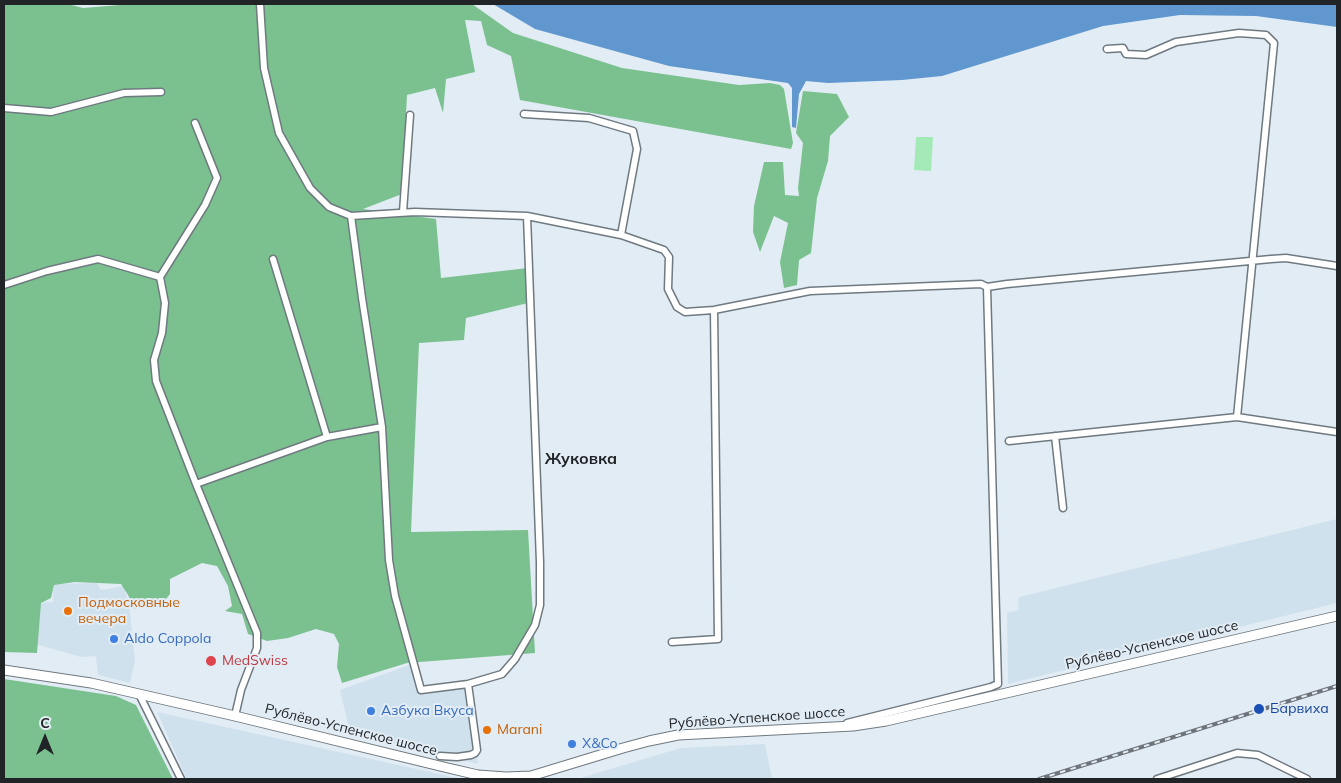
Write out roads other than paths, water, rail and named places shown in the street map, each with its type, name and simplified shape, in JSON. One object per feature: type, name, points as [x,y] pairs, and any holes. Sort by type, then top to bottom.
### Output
[{"type":"main road","name":"Рублёво-Успенское шоссе","points":[[4,670],[75,680],[139,694],[478,775],[494,777],[531,776],[622,748],[678,735],[853,726],[902,717],[1337,616]]},
{"type":"street","points":[[260,4],[264,68],[279,133],[310,188],[329,207],[351,216],[403,212],[527,216],[621,234],[664,250],[669,257],[668,289],[678,307],[685,312],[714,310],[810,291],[981,284],[987,286],[1286,258],[1337,266]]},
{"type":"street","points":[[1107,50],[1122,48],[1126,54],[1146,55],[1176,42],[1239,33],[1266,35],[1274,43],[1237,417]]},
{"type":"street","points":[[4,108],[51,112],[124,93],[161,92]]},
{"type":"street","points":[[524,114],[589,118],[633,130],[637,149],[621,234]]},
{"type":"street","points":[[403,212],[410,115]]},
{"type":"street","points":[[195,123],[217,178],[205,205],[160,277],[166,303],[162,333],[154,360],[156,381],[257,633],[257,648],[241,690],[235,716]]},
{"type":"street","points":[[351,216],[382,426],[389,560],[393,587],[405,637],[421,690],[468,684],[502,674],[515,659],[535,625],[540,605],[527,216]]},
{"type":"street","points":[[4,285],[47,271],[98,259],[160,277]]},
{"type":"street","points":[[273,259],[326,437]]},
{"type":"street","points":[[832,727],[991,688],[998,684],[987,286]]},
{"type":"street","points":[[672,642],[718,639],[714,310]]},
{"type":"street","points":[[1009,441],[1237,417],[1337,432]]},
{"type":"street","points":[[196,484],[326,437],[382,426]]},
{"type":"street","points":[[1054,436],[1063,508]]},
{"type":"street","points":[[448,768],[440,756],[457,757],[471,755],[477,750],[468,684]]},
{"type":"street","points":[[139,694],[181,779]]},
{"type":"street","points":[[1157,779],[1237,752],[1258,755],[1307,779]]},
{"type":"street","points":[[521,779],[531,776]]},
{"type":"water","points":[[493,4],[1337,4],[1337,27],[1256,16],[1180,15],[1103,26],[942,76],[902,80],[828,83],[806,81],[799,94],[796,128],[792,127],[792,88],[788,83],[669,66],[535,29]]},
{"type":"railway","points":[[1039,779],[1337,686]]},
{"type":"place","name":"Подмосковные вечера","points":[[68,611]]},
{"type":"place","name":"Aldo Coppola","points":[[114,639]]},
{"type":"place","name":"MedSwiss","points":[[211,661]]},
{"type":"place","name":"Барвиха","points":[[1259,709]]},
{"type":"place","name":"Азбука Вкуса","points":[[371,711]]},
{"type":"place","name":"Marani","points":[[487,730]]},
{"type":"place","name":"X&Co","points":[[572,744]]},
{"type":"district","name":"Жуковка","points":[[581,459]]}]
